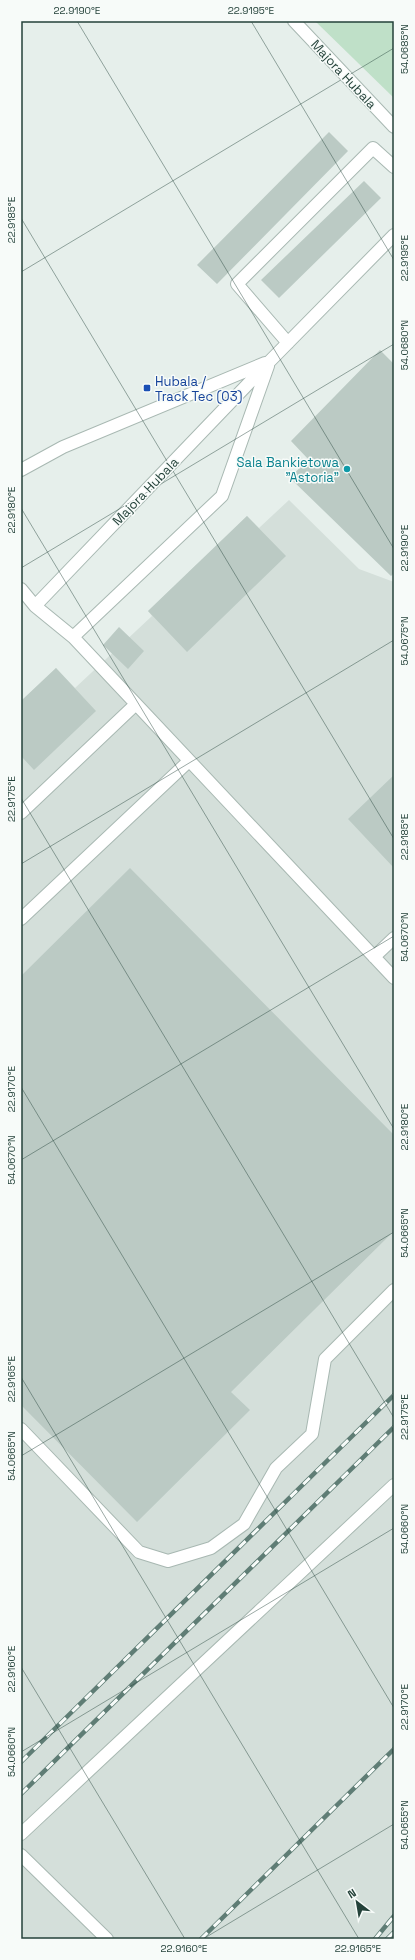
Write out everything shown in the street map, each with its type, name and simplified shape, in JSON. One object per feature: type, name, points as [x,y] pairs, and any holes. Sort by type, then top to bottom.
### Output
[{"type":"street","name":"Majora Hubala","points":[[294,21],[394,127]]},
{"type":"street","points":[[288,343],[237,284],[373,148],[394,167]]},
{"type":"street","name":"Majora Hubala","points":[[35,606],[270,361],[394,235]]},
{"type":"street","name":"Majora Hubala","points":[[21,470],[63,447],[270,361]]},
{"type":"street","points":[[73,637],[222,496],[270,361]]},
{"type":"street","points":[[21,589],[35,606],[73,637],[394,978]]},
{"type":"street","points":[[21,813],[136,704]]},
{"type":"street","points":[[21,919],[189,761]]},
{"type":"street","points":[[374,957],[394,938]]},
{"type":"street","points":[[21,1429],[139,1552],[168,1561],[211,1548],[244,1524],[276,1468],[312,1434],[325,1359],[394,1290]]},
{"type":"street","points":[[21,1834],[394,1484]]},
{"type":"street","points":[[21,1855],[106,1939]]},
{"type":"shaded area","points":[[289,500],[359,569],[394,582],[394,1939],[21,1939],[21,701],[56,668],[75,688],[152,616],[148,611],[247,516],[259,528]]},
{"type":"green space","points":[[315,21],[394,21],[394,98]]},
{"type":"building","points":[[329,132],[348,151],[217,284],[197,265]]},
{"type":"building","points":[[364,181],[381,198],[279,298],[261,280]]},
{"type":"building","name":"Sala Bankietowa \"Astoria\"","points":[[380,350],[394,364],[394,573],[391,576],[290,478],[308,459],[291,441]]},
{"type":"building","points":[[247,516],[286,556],[187,652],[148,611]]},
{"type":"building","points":[[119,627],[144,651],[128,669],[103,645]]},
{"type":"building","points":[[56,668],[96,711],[34,770],[21,756],[21,701]]},
{"type":"building","points":[[394,775],[394,868],[348,819]]},
{"type":"building","points":[[130,868],[394,1135],[394,1231],[231,1392],[250,1410],[137,1522],[21,1405],[21,976]]},
{"type":"railway","points":[[21,1762],[394,1395]]},
{"type":"railway","points":[[21,1794],[394,1427]]},
{"type":"railway","points":[[201,1939],[394,1749]]},
{"type":"railway","points":[[375,1939],[394,1916]]},
{"type":"railway","points":[[387,1939],[394,1932]]},
{"type":"place","name":"Hubala / Track Tec (03)","points":[[147,388]]},
{"type":"place","name":"Sala Bankietowa \"Astoria\"","points":[[347,469]]}]
